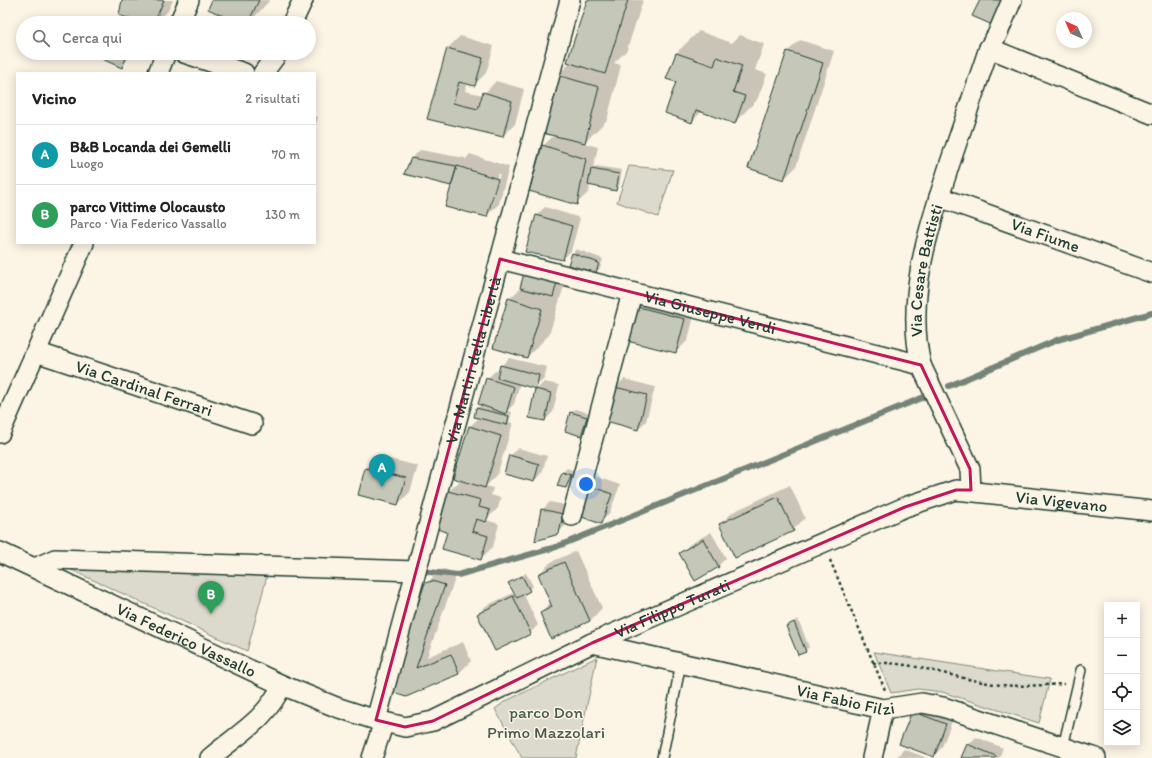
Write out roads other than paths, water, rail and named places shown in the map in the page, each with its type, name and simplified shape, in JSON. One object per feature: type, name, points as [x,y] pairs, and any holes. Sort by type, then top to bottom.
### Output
[{"type":"street","points":[[182,16],[189,0]]},
{"type":"street","points":[[295,16],[303,0]]},
{"type":"street","name":"Via Martiri della Libertà","points":[[372,758],[416,571],[570,0]]},
{"type":"street","name":"Via Cesare Battisti","points":[[971,490],[970,469],[921,365],[917,347],[915,294],[925,244],[939,197],[989,48],[997,35],[1012,0]]},
{"type":"street","points":[[989,48],[1152,114]]},
{"type":"street","points":[[158,72],[163,60]]},
{"type":"street","points":[[205,60],[241,72]]},
{"type":"street","points":[[264,72],[273,60]]},
{"type":"street","name":"Via Fiume","points":[[939,197],[1152,273]]},
{"type":"street","points":[[0,433],[84,244]]},
{"type":"street","name":"Via Giuseppe Verdi","points":[[500,259],[921,365]]},
{"type":"street","points":[[572,516],[632,293]]},
{"type":"street","name":"Via Cardinal Ferrari","points":[[36,352],[252,424]]},
{"type":"street","name":"Via Filippo Turati","points":[[380,721],[405,727],[432,721],[592,643],[905,507],[956,490],[971,490]]},
{"type":"street","name":"Via Vigevano","points":[[971,490],[1152,511]]},
{"type":"street","name":"Via Federico Vassallo","points":[[0,552],[282,685],[336,707],[380,721]]},
{"type":"street","points":[[35,568],[55,559],[416,571]]},
{"type":"street","name":"Via Fabio Filzi","points":[[592,643],[887,708],[922,703],[943,707],[1096,758]]},
{"type":"street","points":[[210,758],[262,716],[275,701],[282,685]]},
{"type":"street","points":[[872,758],[887,708]]},
{"type":"lane","points":[[662,758],[681,663]]},
{"type":"lane","points":[[1064,747],[1082,670]]},
{"type":"waterway","points":[[949,386],[1057,340],[1152,313]]},
{"type":"waterway","points":[[429,572],[458,575],[556,547],[924,397]]},
{"type":"place","name":"B&B Locanda dei Gemelli","points":[[382,487]]},
{"type":"place","name":"parco Vittime Olocausto","points":[[211,614]]},
{"type":"park label","name":"parco Don Primo Mazzolari","points":[[546,722]]}]
